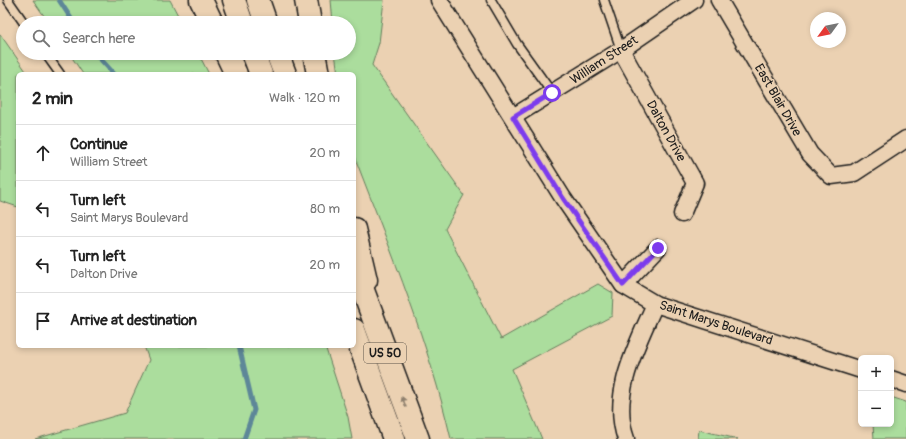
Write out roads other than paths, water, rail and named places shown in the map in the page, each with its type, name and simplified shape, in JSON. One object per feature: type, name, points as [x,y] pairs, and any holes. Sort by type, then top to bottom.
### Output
[{"type":"highway","points":[[201,0],[209,16]]},
{"type":"highway","points":[[234,0],[240,16]]},
{"type":"highway","points":[[258,0],[264,16]]},
{"type":"highway","points":[[306,0],[309,16]]},
{"type":"highway","points":[[229,60],[235,72]]},
{"type":"highway","points":[[256,60],[260,72]]},
{"type":"highway","points":[[280,60],[284,72]]},
{"type":"highway","points":[[315,60],[318,72]]},
{"type":"highway","points":[[356,237],[382,344]]},
{"type":"highway","name":"US 50","points":[[356,272],[418,439]]},
{"type":"highway","name":"US 50","points":[[356,335],[394,439]]},
{"type":"street","name":"Saint Marys Boulevard","points":[[439,0],[563,198],[623,285],[655,304],[858,369]]},
{"type":"street","name":"William Street","points":[[513,117],[621,50],[694,0]]},
{"type":"street","name":"East Blair Drive","points":[[719,0],[810,154],[831,176],[854,173],[906,139]]},
{"type":"street","name":"Dalton Drive","points":[[621,50],[696,183],[682,214]]},
{"type":"street","points":[[623,285],[658,248]]},
{"type":"street","points":[[626,439],[622,428],[620,405],[631,359],[655,304]]},
{"type":"street","points":[[894,380],[906,384]]},
{"type":"lane","points":[[8,0],[19,16]]},
{"type":"lane","points":[[491,0],[517,44],[552,93]]},
{"type":"lane","points":[[604,0],[621,50]]},
{"type":"lane","points":[[50,60],[59,72]]},
{"type":"waterway","points":[[59,0],[69,16]]},
{"type":"waterway","points":[[101,60],[112,72]]},
{"type":"waterway","points":[[239,348],[254,410],[244,439]]}]
